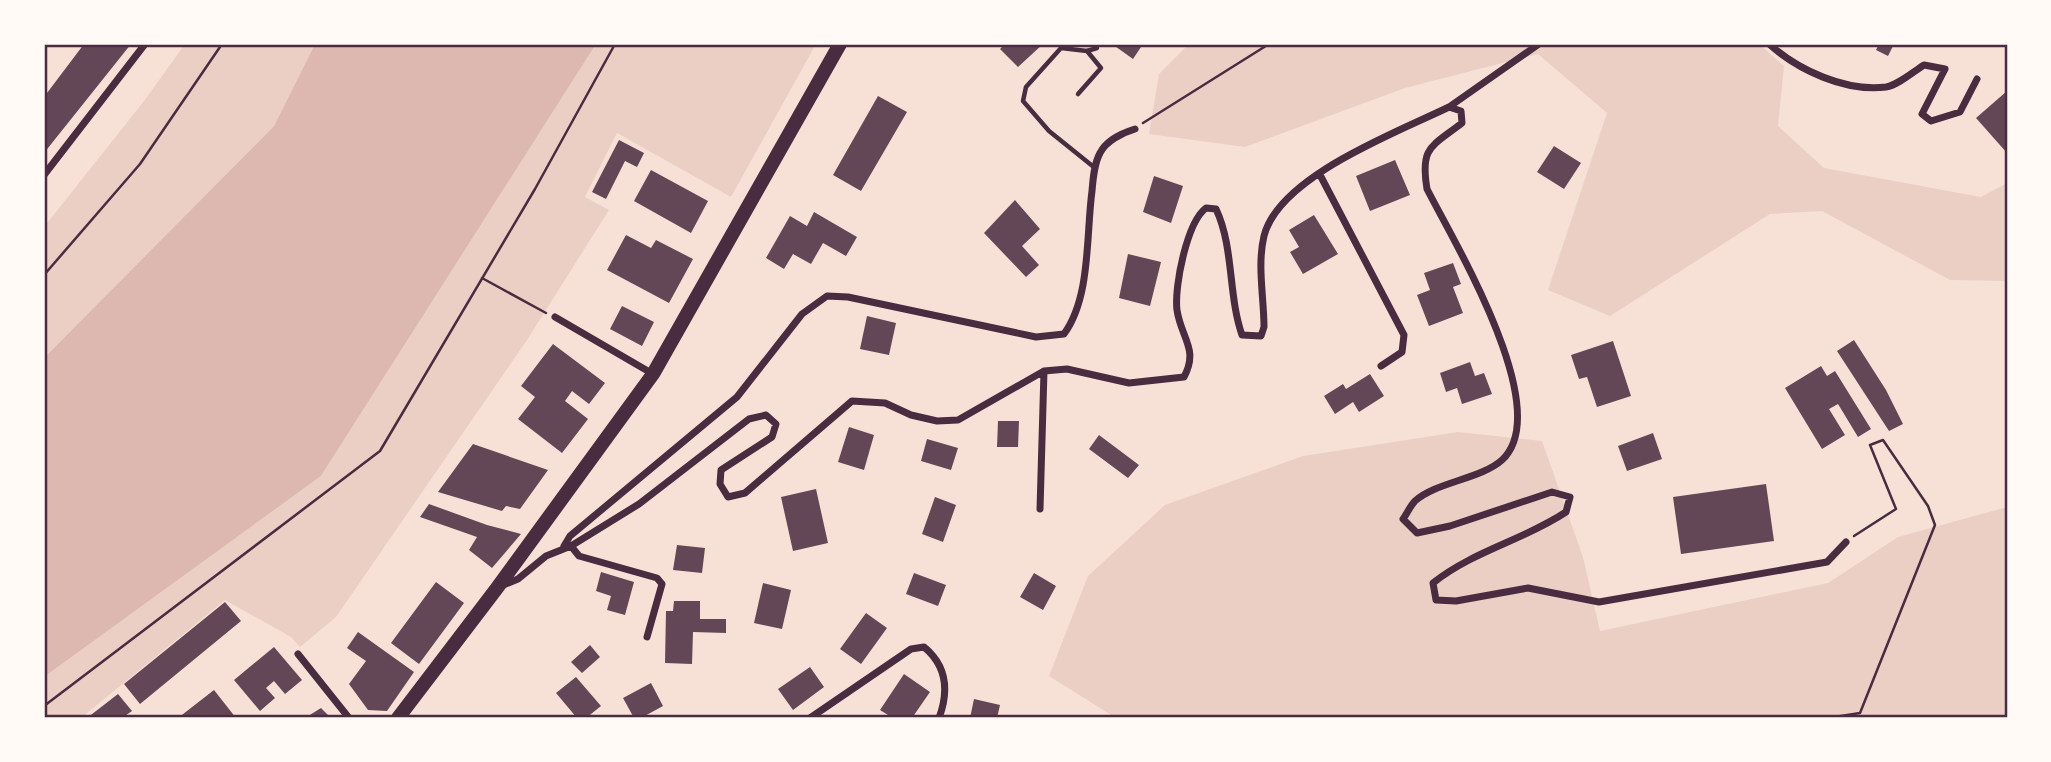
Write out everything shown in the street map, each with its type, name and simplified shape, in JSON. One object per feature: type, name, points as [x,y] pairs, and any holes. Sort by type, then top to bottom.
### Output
[{"type":"main road","points":[[398,718],[497,588],[653,374],[840,44]]},
{"type":"street","points":[[44,175],[145,44]]},
{"type":"street","points":[[497,588],[518,579],[545,556],[639,504],[749,419],[766,415],[776,425],[772,437],[721,470],[720,484],[728,497],[745,493],[852,401],[885,403],[911,415],[936,421],[958,420],[1044,371],[1067,369],[1129,383],[1184,377],[1191,364],[1192,352],[1181,330],[1177,307],[1182,263],[1197,214],[1206,208],[1216,209],[1223,223],[1235,314],[1242,335],[1261,336],[1264,327],[1264,236],[1272,218],[1286,200],[1320,173],[1358,149],[1449,107],[1539,44]]},
{"type":"street","points":[[1769,44],[1788,61],[1852,87],[1888,87],[1924,65],[1945,69],[1922,114],[1931,121],[1960,112],[1977,79]]},
{"type":"street","points":[[1449,107],[1461,111],[1462,123],[1429,148],[1423,165],[1427,189],[1496,324],[1520,420],[1517,441],[1501,461],[1415,501],[1403,519],[1417,533],[1450,526],[1552,492],[1570,497],[1566,512],[1542,528],[1453,566],[1433,583],[1436,600],[1456,601],[1528,588],[1599,602],[1828,562],[1846,542]]},
{"type":"street","points":[[567,546],[570,536],[737,397],[802,314],[827,296],[889,305],[977,327],[1036,337],[1064,334],[1074,320],[1084,272],[1095,169],[1100,152],[1119,135],[1135,129]]},
{"type":"street","points":[[1320,173],[1404,335],[1402,352],[1381,366]]},
{"type":"street","points":[[555,317],[653,374]]},
{"type":"street","points":[[1040,509],[1044,371]]},
{"type":"street","points":[[567,546],[579,556],[657,578],[662,584],[647,637]]},
{"type":"street","points":[[810,718],[911,649],[924,647],[943,669],[946,680],[939,718]]},
{"type":"street","points":[[298,654],[349,718]]},
{"type":"lane","points":[[1095,169],[1049,131],[1023,101],[1026,87],[1061,48],[1087,51],[1097,48]]},
{"type":"lane","points":[[1078,94],[1101,68],[1087,51]]},
{"type":"path","points":[[44,275],[140,164],[222,44]]},
{"type":"path","points":[[44,706],[380,451],[615,44]]},
{"type":"path","points":[[1135,129],[1269,44]]},
{"type":"path","points":[[482,278],[555,317]]},
{"type":"path","points":[[1828,718],[1860,713],[1935,525],[1928,506],[1883,439],[1870,446],[1895,509],[1846,542]]},
{"type":"shaded area","points":[[185,44],[315,44],[274,126],[44,358],[44,227],[144,101]]},
{"type":"shaded area","points":[[315,44],[596,44],[321,476],[44,677],[44,358],[274,126]]},
{"type":"shaded area","points":[[596,44],[816,44],[731,197],[617,133],[585,197],[609,210],[527,340],[336,617],[300,647],[291,637],[225,600],[81,718],[44,718],[44,677],[321,476]]},
{"type":"shaded area","points":[[1189,44],[1759,44],[1784,66],[1778,126],[1824,168],[1981,197],[2007,183],[2007,281],[1950,280],[1822,211],[1770,214],[1610,316],[1548,290],[1607,113],[1538,54],[1405,88],[1245,147],[1149,134],[1159,74]]},
{"type":"shaded area","points":[[1458,432],[1542,441],[1583,557],[1600,631],[1828,583],[1898,537],[2007,507],[2007,718],[1116,718],[1049,676],[1088,576],[1165,505],[1303,456]]},
{"type":"building","points":[[84,44],[131,44],[44,153],[44,97]]},
{"type":"building","points":[[1005,44],[1043,44],[1018,67],[1000,49]]},
{"type":"building","points":[[1112,44],[1143,44],[1133,59]]},
{"type":"building","points":[[1879,44],[1894,44],[1888,56],[1876,50]]},
{"type":"building","points":[[2007,91],[2007,153],[1976,118]]},
{"type":"building","points":[[878,96],[907,112],[861,191],[833,175]]},
{"type":"building","points":[[619,140],[644,153],[637,167],[625,161],[606,199],[592,192]]},
{"type":"building","points":[[1554,146],[1581,163],[1564,189],[1537,172]]},
{"type":"building","points":[[1395,160],[1410,195],[1370,211],[1356,176]]},
{"type":"building","points":[[651,170],[708,201],[691,233],[634,201]]},
{"type":"building","points":[[1154,176],[1183,186],[1171,223],[1143,212]]},
{"type":"building","points":[[1015,200],[1040,229],[1022,246],[1039,265],[1026,277],[984,233]]},
{"type":"building","points":[[814,212],[857,237],[846,256],[823,243],[811,264],[793,254],[784,269],[766,258],[790,216],[807,226]]},
{"type":"building","points":[[1314,215],[1338,254],[1303,274],[1290,252],[1299,247],[1289,230]]},
{"type":"building","points":[[626,235],[651,248],[656,240],[693,259],[669,303],[607,270]]},
{"type":"building","points":[[1128,254],[1161,262],[1150,306],[1119,298]]},
{"type":"building","points":[[1453,263],[1461,284],[1453,287],[1463,313],[1429,326],[1417,295],[1430,290],[1424,273]]},
{"type":"building","points":[[622,306],[654,322],[642,346],[610,329]]},
{"type":"building","points":[[867,316],[896,323],[889,355],[860,349]]},
{"type":"building","points":[[1854,340],[1886,390],[1903,424],[1889,431],[1837,351]]},
{"type":"building","points":[[1613,341],[1631,396],[1597,407],[1587,377],[1579,379],[1571,355]]},
{"type":"building","points":[[553,344],[605,383],[589,404],[572,391],[565,401],[588,419],[562,453],[518,419],[535,397],[521,386]]},
{"type":"building","points":[[1470,362],[1475,376],[1484,373],[1492,394],[1462,404],[1457,388],[1446,392],[1440,373]]},
{"type":"building","points":[[1821,366],[1827,376],[1835,371],[1871,429],[1858,437],[1838,404],[1829,409],[1845,435],[1822,449],[1785,388]]},
{"type":"building","points":[[1370,374],[1384,396],[1359,412],[1353,402],[1335,414],[1324,396],[1343,384],[1346,389]]},
{"type":"building","points":[[998,421],[1019,421],[1018,447],[997,447]]},
{"type":"building","points":[[849,427],[874,435],[864,470],[838,462]]},
{"type":"building","points":[[1653,433],[1662,459],[1627,471],[1618,446]]},
{"type":"building","points":[[1099,435],[1139,465],[1128,478],[1089,449]]},
{"type":"building","points":[[927,439],[958,448],[951,470],[921,461]]},
{"type":"building","points":[[473,444],[548,470],[520,509],[506,506],[502,511],[438,492]]},
{"type":"building","points":[[1766,484],[1774,541],[1681,554],[1673,497]]},
{"type":"building","points":[[816,489],[828,543],[793,551],[781,497]]},
{"type":"building","points":[[935,497],[956,505],[943,542],[922,534]]},
{"type":"building","points":[[429,504],[521,534],[492,568],[469,550],[477,537],[420,517]]},
{"type":"building","points":[[677,545],[705,548],[702,573],[673,570]]},
{"type":"building","points":[[601,572],[634,582],[625,615],[607,610],[611,596],[596,591]]},
{"type":"building","points":[[914,573],[946,585],[938,606],[906,594]]},
{"type":"building","points":[[1034,573],[1056,586],[1043,610],[1020,597]]},
{"type":"building","points":[[436,582],[464,603],[419,664],[391,643]]},
{"type":"building","points":[[763,583],[791,590],[782,629],[754,623]]},
{"type":"building","points":[[674,601],[700,601],[700,619],[726,619],[726,633],[693,632],[692,664],[665,663],[666,611],[673,611]]},
{"type":"building","points":[[225,602],[241,621],[140,704],[124,684]]},
{"type":"building","points":[[866,613],[887,628],[861,664],[840,649]]},
{"type":"building","points":[[358,632],[414,672],[387,711],[368,710],[349,684],[366,661],[347,648]]},
{"type":"building","points":[[590,645],[600,657],[582,673],[571,662]]},
{"type":"building","points":[[274,647],[302,680],[285,694],[274,681],[266,688],[275,698],[260,711],[234,680]]},
{"type":"building","points":[[810,667],[824,687],[793,710],[778,689]]},
{"type":"building","points":[[904,674],[930,692],[912,718],[893,718],[880,710]]},
{"type":"building","points":[[576,677],[601,706],[586,718],[577,718],[556,693]]},
{"type":"building","points":[[651,683],[663,706],[641,718],[634,718],[623,698]]},
{"type":"building","points":[[214,690],[236,718],[178,718]]},
{"type":"building","points":[[118,694],[132,711],[122,718],[87,718]]},
{"type":"building","points":[[974,699],[1000,705],[997,718],[970,718]]},
{"type":"building","points":[[321,708],[331,718],[305,718]]}]
